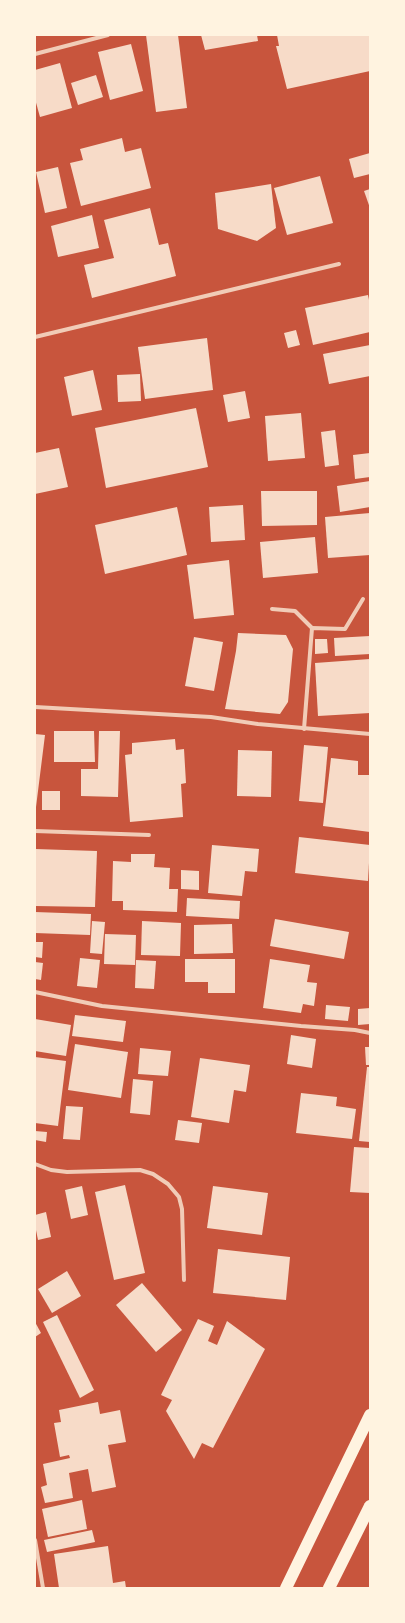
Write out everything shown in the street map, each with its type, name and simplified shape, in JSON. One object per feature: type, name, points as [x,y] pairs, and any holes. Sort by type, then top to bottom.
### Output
[{"type":"highway","points":[[286,1588],[370,1415]]},
{"type":"highway","points":[[329,1588],[370,1506]]},
{"type":"street","points":[[35,54],[108,35]]},
{"type":"street","points":[[35,337],[339,264]]},
{"type":"street","points":[[272,609],[295,612],[312,628],[344,629],[363,599]]},
{"type":"street","points":[[304,729],[312,628]]},
{"type":"street","points":[[35,707],[211,717],[304,729],[370,734]]},
{"type":"street","points":[[35,831],[149,835]]},
{"type":"street","points":[[35,992],[102,1006],[300,1026],[356,1030],[370,1033]]},
{"type":"street","points":[[35,1164],[51,1170],[67,1172],[140,1170],[153,1174],[168,1184],[179,1197],[182,1209],[184,1280]]},
{"type":"street","points":[[35,1540],[43,1588]]},
{"type":"building","points":[[146,35],[178,35],[187,108],[156,112]]},
{"type":"building","points":[[201,35],[257,35],[258,41],[205,50]]},
{"type":"building","points":[[277,35],[370,35],[370,71],[287,89],[276,46],[279,46]]},
{"type":"building","points":[[131,44],[143,91],[110,100],[98,52]]},
{"type":"building","points":[[60,63],[72,108],[40,117],[35,99],[35,70]]},
{"type":"building","points":[[96,75],[103,97],[78,105],[71,83]]},
{"type":"building","points":[[122,138],[125,152],[141,148],[151,188],[81,206],[70,163],[83,160],[80,149]]},
{"type":"building","points":[[370,153],[370,174],[354,178],[349,159]]},
{"type":"building","points":[[58,167],[67,208],[45,213],[36,172]]},
{"type":"building","points":[[320,176],[333,223],[287,235],[274,188]]},
{"type":"building","points":[[271,184],[276,228],[257,241],[218,229],[215,193]]},
{"type":"building","points":[[370,189],[370,208],[364,191]]},
{"type":"building","points":[[150,208],[159,245],[168,243],[176,276],[92,298],[84,265],[114,258],[104,220]]},
{"type":"building","points":[[92,215],[99,248],[58,257],[51,226]]},
{"type":"building","points":[[368,295],[370,305],[370,332],[313,345],[305,308]]},
{"type":"building","points":[[296,330],[300,345],[288,348],[284,333]]},
{"type":"building","points":[[207,338],[213,390],[145,399],[138,347]]},
{"type":"building","points":[[370,345],[370,376],[329,384],[323,354]]},
{"type":"building","points":[[93,370],[102,410],[72,416],[64,377]]},
{"type":"building","points":[[140,374],[141,401],[118,402],[117,375]]},
{"type":"building","points":[[245,391],[250,418],[228,422],[223,395]]},
{"type":"building","points":[[196,408],[208,467],[106,488],[95,428]]},
{"type":"building","points":[[301,413],[305,458],[268,461],[265,416]]},
{"type":"building","points":[[335,430],[339,465],[325,467],[321,432]]},
{"type":"building","points":[[59,448],[68,487],[35,494],[35,453]]},
{"type":"building","points":[[370,453],[370,477],[355,479],[353,455]]},
{"type":"building","points":[[370,481],[370,507],[340,512],[337,486]]},
{"type":"building","points":[[261,491],[317,491],[317,525],[262,526]]},
{"type":"building","points":[[243,505],[245,540],[211,542],[209,507]]},
{"type":"building","points":[[177,507],[187,555],[105,574],[95,525]]},
{"type":"building","points":[[370,513],[370,555],[328,558],[325,517]]},
{"type":"building","points":[[315,537],[318,573],[263,578],[260,542]]},
{"type":"building","points":[[229,560],[234,615],[194,619],[187,565]]},
{"type":"building","points":[[238,633],[286,635],[293,649],[288,702],[280,714],[225,709]]},
{"type":"building","points":[[370,636],[370,654],[335,656],[334,638]]},
{"type":"building","points":[[194,637],[223,642],[214,691],[185,686]]},
{"type":"building","points":[[315,639],[327,639],[328,653],[315,654]]},
{"type":"building","points":[[370,659],[370,713],[318,716],[315,663]]},
{"type":"building","points":[[54,731],[94,731],[95,762],[54,762]]},
{"type":"building","points":[[99,731],[120,731],[118,797],[81,796],[81,769],[98,769]]},
{"type":"building","points":[[35,734],[45,735],[36,807],[35,807]]},
{"type":"building","points":[[175,739],[176,750],[184,749],[186,783],[181,784],[183,817],[130,822],[125,755],[132,754],[132,743]]},
{"type":"building","points":[[304,745],[328,747],[323,803],[299,801]]},
{"type":"building","points":[[238,750],[272,751],[271,797],[237,796]]},
{"type":"building","points":[[331,758],[358,761],[358,775],[370,775],[370,832],[323,826]]},
{"type":"building","points":[[42,791],[60,791],[60,810],[42,810]]},
{"type":"building","points":[[299,837],[370,845],[368,881],[295,873]]},
{"type":"building","points":[[212,845],[259,849],[257,872],[245,871],[242,896],[208,893]]},
{"type":"building","points":[[35,849],[97,851],[95,907],[35,906]]},
{"type":"building","points":[[131,854],[155,854],[154,867],[170,868],[169,889],[178,889],[177,912],[123,910],[123,901],[112,901],[113,861],[131,862]]},
{"type":"building","points":[[181,870],[199,871],[199,890],[181,889]]},
{"type":"building","points":[[187,898],[240,901],[239,919],[186,916]]},
{"type":"building","points":[[35,912],[91,914],[90,935],[35,933]]},
{"type":"building","points":[[275,919],[349,932],[344,959],[270,946]]},
{"type":"building","points":[[92,921],[105,922],[102,954],[90,953]]},
{"type":"building","points":[[142,921],[181,923],[180,956],[141,955]]},
{"type":"building","points":[[232,924],[233,953],[194,954],[194,925]]},
{"type":"building","points":[[105,934],[136,935],[135,965],[104,964]]},
{"type":"building","points":[[35,942],[43,942],[42,958],[35,957]]},
{"type":"building","points":[[80,958],[100,960],[97,988],[77,986]]},
{"type":"building","points":[[185,959],[235,959],[235,993],[208,993],[208,982],[185,982]]},
{"type":"building","points":[[270,959],[310,965],[307,982],[317,983],[314,1006],[303,1004],[301,1013],[263,1008]]},
{"type":"building","points":[[136,960],[156,961],[154,989],[135,988]]},
{"type":"building","points":[[35,962],[43,963],[41,980],[35,979]]},
{"type":"building","points":[[326,1005],[350,1007],[348,1021],[325,1019]]},
{"type":"building","points":[[370,1008],[370,1024],[358,1025],[358,1009]]},
{"type":"building","points":[[75,1015],[126,1021],[123,1042],[72,1036]]},
{"type":"building","points":[[35,1019],[71,1025],[66,1056],[35,1051]]},
{"type":"building","points":[[291,1035],[316,1039],[312,1068],[287,1064]]},
{"type":"building","points":[[75,1044],[128,1052],[121,1098],[68,1090]]},
{"type":"building","points":[[365,1047],[370,1047],[370,1065],[366,1065]]},
{"type":"building","points":[[140,1048],[171,1051],[168,1076],[138,1074]]},
{"type":"building","points":[[35,1057],[66,1061],[58,1126],[35,1123]]},
{"type":"building","points":[[200,1058],[250,1065],[246,1092],[234,1090],[229,1123],[191,1117]]},
{"type":"building","points":[[367,1067],[370,1067],[370,1142],[359,1141]]},
{"type":"building","points":[[133,1079],[153,1081],[150,1115],[130,1113]]},
{"type":"building","points":[[301,1093],[337,1097],[336,1106],[356,1109],[352,1139],[296,1133]]},
{"type":"building","points":[[66,1106],[83,1107],[80,1140],[63,1139]]},
{"type":"building","points":[[178,1120],[202,1123],[199,1143],[175,1140]]},
{"type":"building","points":[[35,1131],[47,1132],[46,1142],[35,1140]]},
{"type":"building","points":[[354,1147],[370,1148],[370,1193],[350,1192]]},
{"type":"building","points":[[125,1185],[145,1273],[114,1280],[95,1192]]},
{"type":"building","points":[[82,1186],[88,1215],[71,1219],[65,1190]]},
{"type":"building","points":[[213,1186],[268,1193],[262,1235],[207,1228]]},
{"type":"building","points":[[46,1212],[51,1237],[38,1240],[35,1215]]},
{"type":"building","points":[[218,1249],[290,1257],[286,1300],[213,1293]]},
{"type":"building","points":[[67,1271],[81,1296],[52,1313],[38,1289]]},
{"type":"building","points":[[142,1283],[182,1330],[156,1352],[116,1305]]},
{"type":"building","points":[[57,1315],[94,1390],[80,1398],[43,1322]]},
{"type":"building","points":[[198,1319],[214,1326],[208,1341],[217,1345],[227,1321],[265,1349],[213,1448],[202,1443],[194,1459],[166,1411],[172,1400],[161,1395]]},
{"type":"building","points":[[35,1322],[41,1333],[35,1337]]},
{"type":"building","points":[[98,1402],[100,1414],[120,1410],[126,1442],[108,1445],[116,1487],[92,1492],[88,1469],[69,1473],[73,1498],[45,1503],[41,1487],[47,1485],[43,1464],[70,1458],[69,1455],[60,1457],[54,1423],[61,1422],[59,1410]]},
{"type":"building","points":[[82,1500],[87,1529],[48,1537],[42,1509]]},
{"type":"building","points":[[92,1530],[95,1542],[47,1552],[44,1540]]},
{"type":"building","points":[[108,1546],[113,1583],[125,1581],[126,1588],[59,1588],[54,1554]]}]
